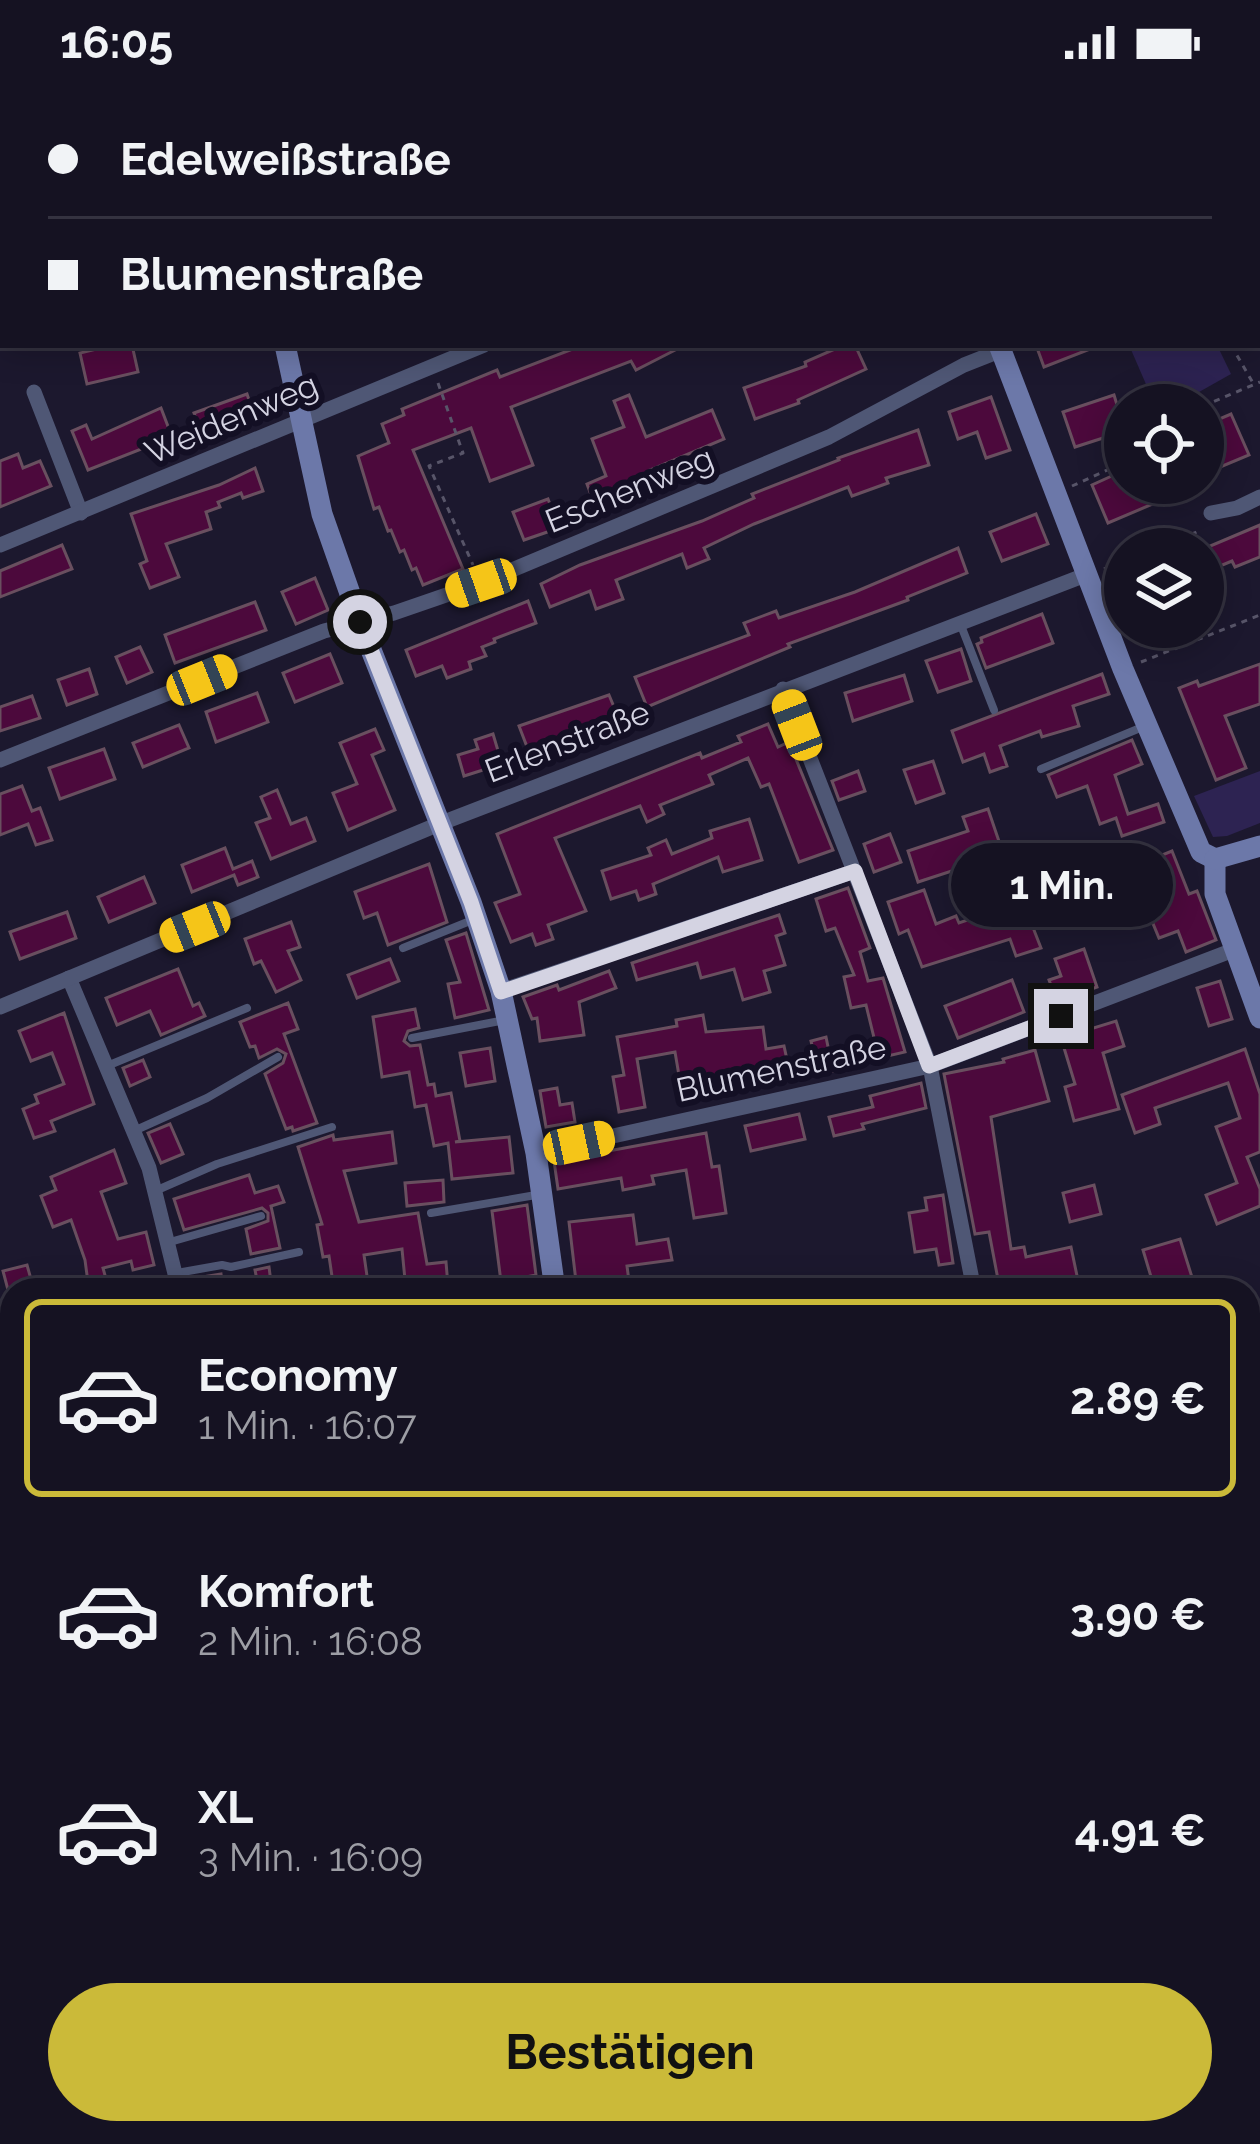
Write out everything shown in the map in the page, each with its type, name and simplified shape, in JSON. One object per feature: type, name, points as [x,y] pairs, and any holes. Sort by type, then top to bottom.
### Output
[{"type":"street","points":[[286,348],[322,514],[501,992],[536,1153],[554,1278]]},
{"type":"street","name":"Weidenweg","points":[[0,545],[477,348]]},
{"type":"street","points":[[1000,348],[1123,669],[1201,852],[1215,859],[1260,846]]},
{"type":"street","name":"Eschenweg","points":[[0,760],[324,631],[481,583],[829,437],[1000,348]]},
{"type":"street","points":[[34,392],[81,513]]},
{"type":"street","points":[[1211,513],[1260,497]]},
{"type":"street","name":"Erlenstraße","points":[[0,1007],[439,824],[1088,574]]},
{"type":"street","points":[[783,688],[929,1066],[972,1278]]},
{"type":"street","points":[[1215,859],[1215,894],[1260,1018]]},
{"type":"street","points":[[501,992],[855,871]]},
{"type":"street","name":"Blumenstraße","points":[[536,1153],[929,1066],[1236,949]]},
{"type":"street","points":[[69,978],[155,1191],[177,1278]]},
{"type":"lane","points":[[959,622],[994,710]]},
{"type":"lane","points":[[1041,769],[1146,726]]},
{"type":"lane","points":[[403,948],[477,918]]},
{"type":"lane","points":[[106,1067],[247,1008]]},
{"type":"lane","points":[[412,1038],[507,1020]]},
{"type":"lane","points":[[133,1131],[278,1057]]},
{"type":"lane","points":[[155,1191],[217,1164],[332,1127]]},
{"type":"lane","points":[[431,1213],[542,1194]]},
{"type":"lane","points":[[169,1243],[261,1216]]},
{"type":"lane","points":[[186,1278],[222,1264],[231,1268],[299,1252]]},
{"type":"path","points":[[1224,397],[1257,383],[1234,348]]},
{"type":"path","points":[[432,366],[463,452],[429,466],[481,583]]},
{"type":"path","points":[[1055,494],[1104,472]]},
{"type":"path","points":[[1202,528],[1211,513]]},
{"type":"path","points":[[1123,669],[1260,615]]},
{"type":"shaded area","points":[[1130,348],[1218,348],[1231,374],[1213,384],[1146,384]]},
{"type":"shaded area","points":[[1260,771],[1260,823],[1213,837],[1194,796]]},
{"type":"building","points":[[133,348],[138,372],[87,384],[80,353]]},
{"type":"building","points":[[575,348],[679,348],[636,370],[631,361],[511,407],[533,465],[490,481],[471,428],[413,450],[463,569],[423,585],[388,531],[379,507],[374,509],[358,456],[389,443],[382,424],[404,415],[402,409],[497,370],[500,377]]},
{"type":"building","points":[[837,348],[856,348],[866,369],[755,419],[744,388],[806,366],[805,362]]},
{"type":"building","points":[[1037,348],[1093,348],[1044,367]]},
{"type":"building","points":[[247,394],[256,421],[204,440],[194,413]]},
{"type":"building","points":[[629,395],[646,437],[712,410],[724,439],[650,470],[658,488],[597,511],[587,484],[606,476],[592,439],[624,427],[614,401]]},
{"type":"building","points":[[991,397],[1010,450],[986,458],[977,432],[958,439],[949,412]]},
{"type":"building","points":[[1104,398],[1104,438],[1075,447],[1063,412]]},
{"type":"building","points":[[161,408],[172,437],[88,470],[72,431],[86,425],[92,439]]},
{"type":"building","points":[[1231,414],[1249,455],[1224,465],[1224,417]]},
{"type":"building","points":[[918,430],[929,465],[886,478],[888,483],[852,496],[848,487],[754,524],[704,548],[709,559],[687,568],[682,554],[616,580],[623,599],[596,609],[590,591],[550,607],[541,584],[580,565],[702,521],[754,498],[752,494]]},
{"type":"building","points":[[18,454],[23,468],[40,461],[51,486],[0,507],[0,461]]},
{"type":"building","points":[[255,468],[263,491],[218,502],[220,507],[206,512],[211,529],[166,544],[179,577],[150,588],[140,564],[147,561],[131,514]]},
{"type":"building","points":[[1104,480],[1104,504],[1153,504],[1108,523],[1092,485]]},
{"type":"building","points":[[548,499],[559,528],[524,540],[513,512]]},
{"type":"building","points":[[1036,514],[1048,544],[1002,561],[990,532]]},
{"type":"building","points":[[1260,525],[1260,557],[1235,567],[1232,561],[1224,564],[1224,540]]},
{"type":"building","points":[[62,545],[72,569],[0,597],[0,571]]},
{"type":"building","points":[[958,548],[967,573],[788,644],[790,647],[647,707],[635,677],[749,635],[744,623],[776,611],[779,618],[855,592]]},
{"type":"building","points":[[315,578],[328,610],[296,624],[282,592]]},
{"type":"building","points":[[528,601],[536,623],[482,647],[486,656],[469,662],[471,669],[447,678],[442,666],[416,676],[406,650]]},
{"type":"building","points":[[255,602],[266,630],[175,663],[165,635]]},
{"type":"building","points":[[1042,614],[1053,643],[986,668],[977,644],[981,638]]},
{"type":"building","points":[[140,647],[152,672],[127,683],[116,657]]},
{"type":"building","points":[[961,649],[971,681],[938,692],[926,661]]},
{"type":"building","points":[[330,654],[342,683],[295,702],[283,673]]},
{"type":"building","points":[[1260,664],[1260,704],[1225,716],[1246,768],[1216,780],[1179,688],[1197,681],[1199,686]]},
{"type":"building","points":[[89,669],[97,694],[67,705],[58,680]]},
{"type":"building","points":[[1102,674],[1109,694],[1073,706],[1079,726],[1042,737],[1040,731],[1000,746],[1007,766],[990,772],[984,754],[963,762],[952,731]]},
{"type":"building","points":[[904,675],[912,701],[853,721],[845,693]]},
{"type":"building","points":[[257,693],[268,722],[216,742],[206,712]]},
{"type":"building","points":[[609,695],[619,719],[529,752],[519,726]]},
{"type":"building","points":[[32,696],[40,718],[0,731],[0,707]]},
{"type":"building","points":[[768,724],[778,747],[789,742],[833,850],[799,862],[769,784],[761,787],[748,758],[709,775],[713,784],[660,805],[664,814],[647,822],[640,806],[555,838],[586,911],[548,925],[553,939],[536,945],[532,934],[511,942],[495,903],[520,894],[497,834],[700,753],[702,758],[741,742],[738,736]]},
{"type":"building","points":[[179,725],[189,748],[143,767],[133,743]]},
{"type":"building","points":[[375,729],[384,750],[372,755],[395,810],[348,830],[333,793],[357,784],[340,743]]},
{"type":"building","points":[[493,734],[502,764],[464,776],[458,755],[478,749],[475,740]]},
{"type":"building","points":[[1132,740],[1142,764],[1115,775],[1128,814],[1158,804],[1164,822],[1122,836],[1116,818],[1100,824],[1087,786],[1057,797],[1048,775]]},
{"type":"building","points":[[104,749],[115,779],[60,799],[49,768]]},
{"type":"building","points":[[933,761],[944,793],[916,803],[904,770]]},
{"type":"building","points":[[858,771],[865,791],[839,800],[832,781]]},
{"type":"building","points":[[22,786],[32,811],[40,808],[52,840],[36,845],[28,824],[0,835],[0,794]]},
{"type":"building","points":[[277,790],[291,824],[306,818],[315,841],[271,859],[256,823],[270,818],[261,797]]},
{"type":"building","points":[[988,809],[1010,863],[1044,851],[1051,871],[1016,884],[1041,948],[1016,956],[1010,939],[922,967],[908,930],[899,934],[888,902],[924,890],[936,924],[956,916],[959,923],[997,910],[979,862],[918,882],[908,851],[968,831],[963,817]]},
{"type":"building","points":[[749,819],[762,860],[723,872],[718,857],[653,884],[656,894],[639,900],[636,891],[611,899],[602,871],[651,855],[648,848],[666,840],[672,854],[712,838],[710,831]]},
{"type":"building","points":[[890,834],[901,862],[874,872],[864,844]]},
{"type":"building","points":[[225,848],[233,869],[252,861],[258,877],[238,885],[234,875],[192,892],[182,865]]},
{"type":"building","points":[[1172,851],[1189,894],[1197,891],[1216,940],[1186,952],[1178,931],[1159,938],[1130,868]]},
{"type":"building","points":[[429,864],[447,922],[388,945],[377,913],[364,918],[355,892]]},
{"type":"building","points":[[144,877],[155,903],[109,922],[98,897]]},
{"type":"building","points":[[848,888],[870,948],[860,952],[868,981],[883,978],[905,1052],[879,1058],[866,1005],[851,1008],[844,977],[854,975],[835,928],[826,931],[816,899]]},
{"type":"building","points":[[67,912],[76,938],[20,959],[10,932]]},
{"type":"building","points":[[779,915],[785,933],[776,936],[785,965],[764,971],[770,992],[743,1000],[734,969],[701,978],[697,963],[637,980],[632,963]]},
{"type":"building","points":[[291,922],[300,947],[288,951],[301,980],[276,992],[261,961],[254,964],[245,939]]},
{"type":"building","points":[[466,933],[489,1010],[455,1018],[448,984],[460,982],[446,940]]},
{"type":"building","points":[[1084,949],[1097,987],[1057,1001],[1049,980],[1061,976],[1055,959]]},
{"type":"building","points":[[390,959],[399,981],[357,998],[348,975]]},
{"type":"building","points":[[178,969],[193,1006],[199,1003],[205,1016],[161,1035],[150,1011],[117,1025],[106,998]]},
{"type":"building","points":[[609,971],[616,988],[579,1002],[584,1035],[540,1041],[537,1018],[532,1019],[523,997],[557,985],[559,990]]},
{"type":"building","points":[[1012,980],[1024,1012],[958,1038],[945,1006]]},
{"type":"building","points":[[1220,981],[1232,1019],[1209,1026],[1197,988]]},
{"type":"building","points":[[288,1003],[298,1029],[284,1034],[317,1123],[293,1131],[286,1129],[265,1074],[283,1063],[286,1054],[277,1049],[259,1058],[240,1022]]},
{"type":"building","points":[[415,1009],[419,1028],[408,1031],[404,1041],[420,1045],[428,1085],[434,1084],[436,1096],[451,1093],[460,1141],[455,1142],[509,1137],[513,1173],[452,1179],[448,1143],[434,1146],[426,1105],[415,1107],[409,1072],[382,1077],[373,1017]]},
{"type":"building","points":[[64,1013],[94,1104],[51,1121],[55,1131],[34,1138],[23,1109],[38,1103],[35,1095],[64,1084],[52,1053],[31,1061],[19,1031]]},
{"type":"building","points":[[703,1015],[706,1032],[763,1027],[766,1049],[784,1046],[789,1069],[770,1073],[772,1084],[683,1099],[675,1052],[637,1059],[645,1107],[619,1112],[613,1077],[624,1075],[617,1037],[677,1026],[676,1020]]},
{"type":"building","points":[[1116,1021],[1124,1046],[1103,1053],[1119,1109],[1074,1121],[1065,1087],[1075,1084],[1061,1038]]},
{"type":"building","points":[[826,1037],[833,1071],[819,1074],[811,1041]]},
{"type":"building","points":[[490,1048],[495,1081],[466,1086],[460,1053]]},
{"type":"building","points":[[1245,1049],[1260,1094],[1260,1152],[1247,1157],[1260,1189],[1260,1206],[1217,1224],[1206,1195],[1237,1183],[1216,1127],[1240,1118],[1228,1083],[1155,1108],[1160,1124],[1135,1133],[1122,1095]]},
{"type":"building","points":[[1035,1050],[1049,1101],[991,1117],[1011,1249],[1024,1247],[1026,1257],[1071,1247],[1077,1278],[998,1278],[989,1232],[975,1234],[944,1074]]},
{"type":"building","points":[[143,1060],[150,1077],[130,1086],[123,1068]]},
{"type":"building","points":[[921,1083],[926,1108],[834,1136],[829,1117],[873,1107],[870,1096]]},
{"type":"building","points":[[557,1088],[560,1105],[572,1103],[575,1122],[546,1127],[540,1091]]},
{"type":"building","points":[[799,1114],[805,1139],[751,1151],[745,1126]]},
{"type":"building","points":[[170,1124],[183,1154],[161,1163],[148,1133]]},
{"type":"building","points":[[392,1132],[396,1163],[344,1171],[359,1222],[418,1213],[427,1264],[446,1262],[447,1278],[405,1278],[402,1249],[364,1255],[367,1278],[332,1278],[329,1256],[323,1257],[317,1225],[322,1224],[298,1147],[333,1135],[334,1140]]},
{"type":"building","points":[[706,1133],[712,1167],[719,1166],[726,1213],[694,1218],[686,1170],[652,1176],[654,1184],[623,1190],[621,1178],[558,1189],[554,1161]]},
{"type":"building","points":[[114,1150],[126,1183],[101,1192],[118,1239],[146,1232],[154,1265],[133,1270],[131,1261],[103,1268],[106,1278],[87,1278],[71,1220],[53,1227],[41,1196],[56,1190],[51,1177]]},
{"type":"building","points":[[249,1175],[255,1193],[278,1186],[284,1202],[271,1206],[280,1248],[251,1254],[246,1229],[268,1221],[262,1208],[184,1230],[174,1199]]},
{"type":"building","points":[[443,1180],[444,1202],[407,1206],[405,1183]]},
{"type":"building","points":[[1094,1185],[1101,1214],[1070,1222],[1063,1193]]},
{"type":"building","points":[[943,1195],[953,1263],[939,1265],[936,1249],[915,1252],[909,1213],[927,1210],[925,1198]]},
{"type":"building","points":[[527,1205],[536,1275],[500,1278],[492,1211]]},
{"type":"building","points":[[633,1215],[637,1244],[668,1239],[672,1260],[627,1266],[629,1278],[576,1278],[569,1222]]},
{"type":"building","points":[[1180,1239],[1192,1278],[1151,1278],[1143,1250]]},
{"type":"building","points":[[27,1265],[31,1278],[5,1278],[3,1271]]},
{"type":"building","points":[[269,1267],[270,1278],[257,1278],[255,1270]]},
{"type":"route","points":[[360,622],[471,902],[501,992],[855,871],[929,1066],[1061,1016]]}]
